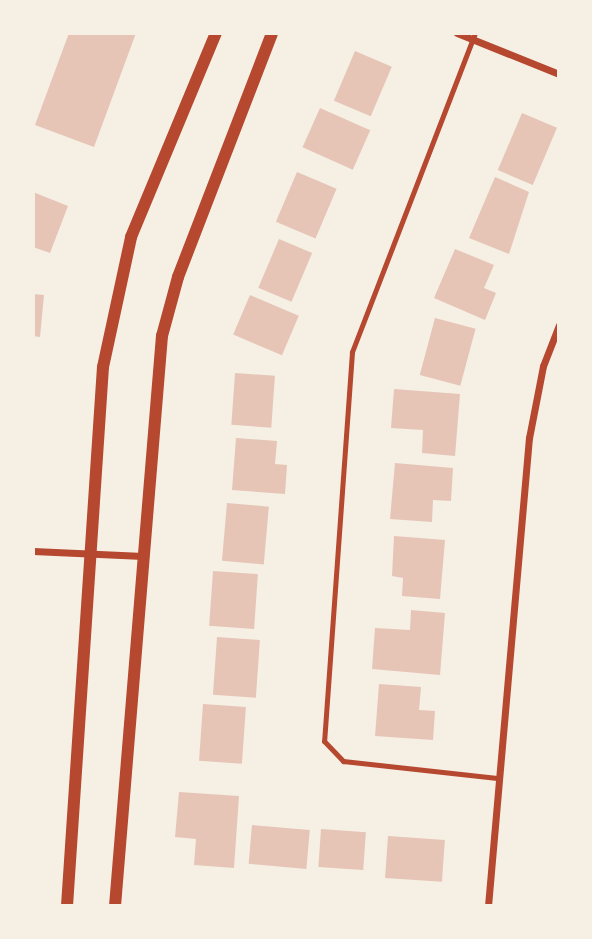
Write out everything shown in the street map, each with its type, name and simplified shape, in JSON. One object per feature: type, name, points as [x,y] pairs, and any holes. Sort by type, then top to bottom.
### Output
[{"type":"street","points":[[67,906],[93,556],[103,368],[131,237],[216,33]]},
{"type":"street","points":[[115,906],[162,335],[178,277],[272,33]]},
{"type":"street","points":[[457,33],[474,36],[559,74]]},
{"type":"street","points":[[488,906],[529,438],[543,366],[559,325]]},
{"type":"street","points":[[33,551],[93,556],[144,556]]},
{"type":"lane","points":[[474,36],[352,352],[324,740],[344,761],[498,778]]},
{"type":"building","points":[[69,33],[136,33],[94,147],[35,125]]},
{"type":"building","points":[[355,51],[392,67],[371,116],[334,101]]},
{"type":"building","points":[[320,108],[370,130],[353,170],[303,147]]},
{"type":"building","points":[[522,113],[557,128],[533,185],[498,170]]},
{"type":"building","points":[[297,172],[337,189],[315,239],[276,222]]},
{"type":"building","points":[[495,177],[529,192],[509,254],[469,238]]},
{"type":"building","points":[[33,192],[68,206],[50,253],[33,247]]},
{"type":"building","points":[[279,239],[312,253],[291,302],[258,288]]},
{"type":"building","points":[[455,249],[494,265],[484,288],[496,293],[485,320],[434,298]]},
{"type":"building","points":[[33,294],[44,295],[40,337],[33,336]]},
{"type":"building","points":[[250,295],[299,316],[282,355],[233,335]]},
{"type":"building","points":[[435,318],[476,329],[460,386],[420,375]]},
{"type":"building","points":[[235,373],[275,376],[271,428],[231,425]]},
{"type":"building","points":[[394,389],[460,394],[455,456],[422,453],[423,430],[391,428]]},
{"type":"building","points":[[236,438],[277,441],[275,464],[287,465],[285,494],[232,490]]},
{"type":"building","points":[[395,463],[453,468],[451,501],[433,500],[432,522],[390,519]]},
{"type":"building","points":[[227,503],[269,507],[264,564],[222,561]]},
{"type":"building","points":[[394,536],[445,540],[440,599],[402,596],[403,578],[392,576]]},
{"type":"building","points":[[213,571],[258,574],[254,629],[209,626]]},
{"type":"building","points":[[411,610],[445,613],[440,675],[372,669],[375,628],[410,630]]},
{"type":"building","points":[[217,637],[260,640],[256,698],[213,695]]},
{"type":"building","points":[[379,684],[421,687],[419,710],[435,711],[433,740],[375,736]]},
{"type":"building","points":[[203,704],[246,707],[242,764],[199,761]]},
{"type":"building","points":[[179,792],[239,796],[234,868],[194,865],[196,839],[175,837]]},
{"type":"building","points":[[252,825],[310,830],[306,869],[249,864]]},
{"type":"building","points":[[321,829],[366,832],[363,870],[318,867]]},
{"type":"building","points":[[388,836],[445,840],[442,882],[385,878]]}]
